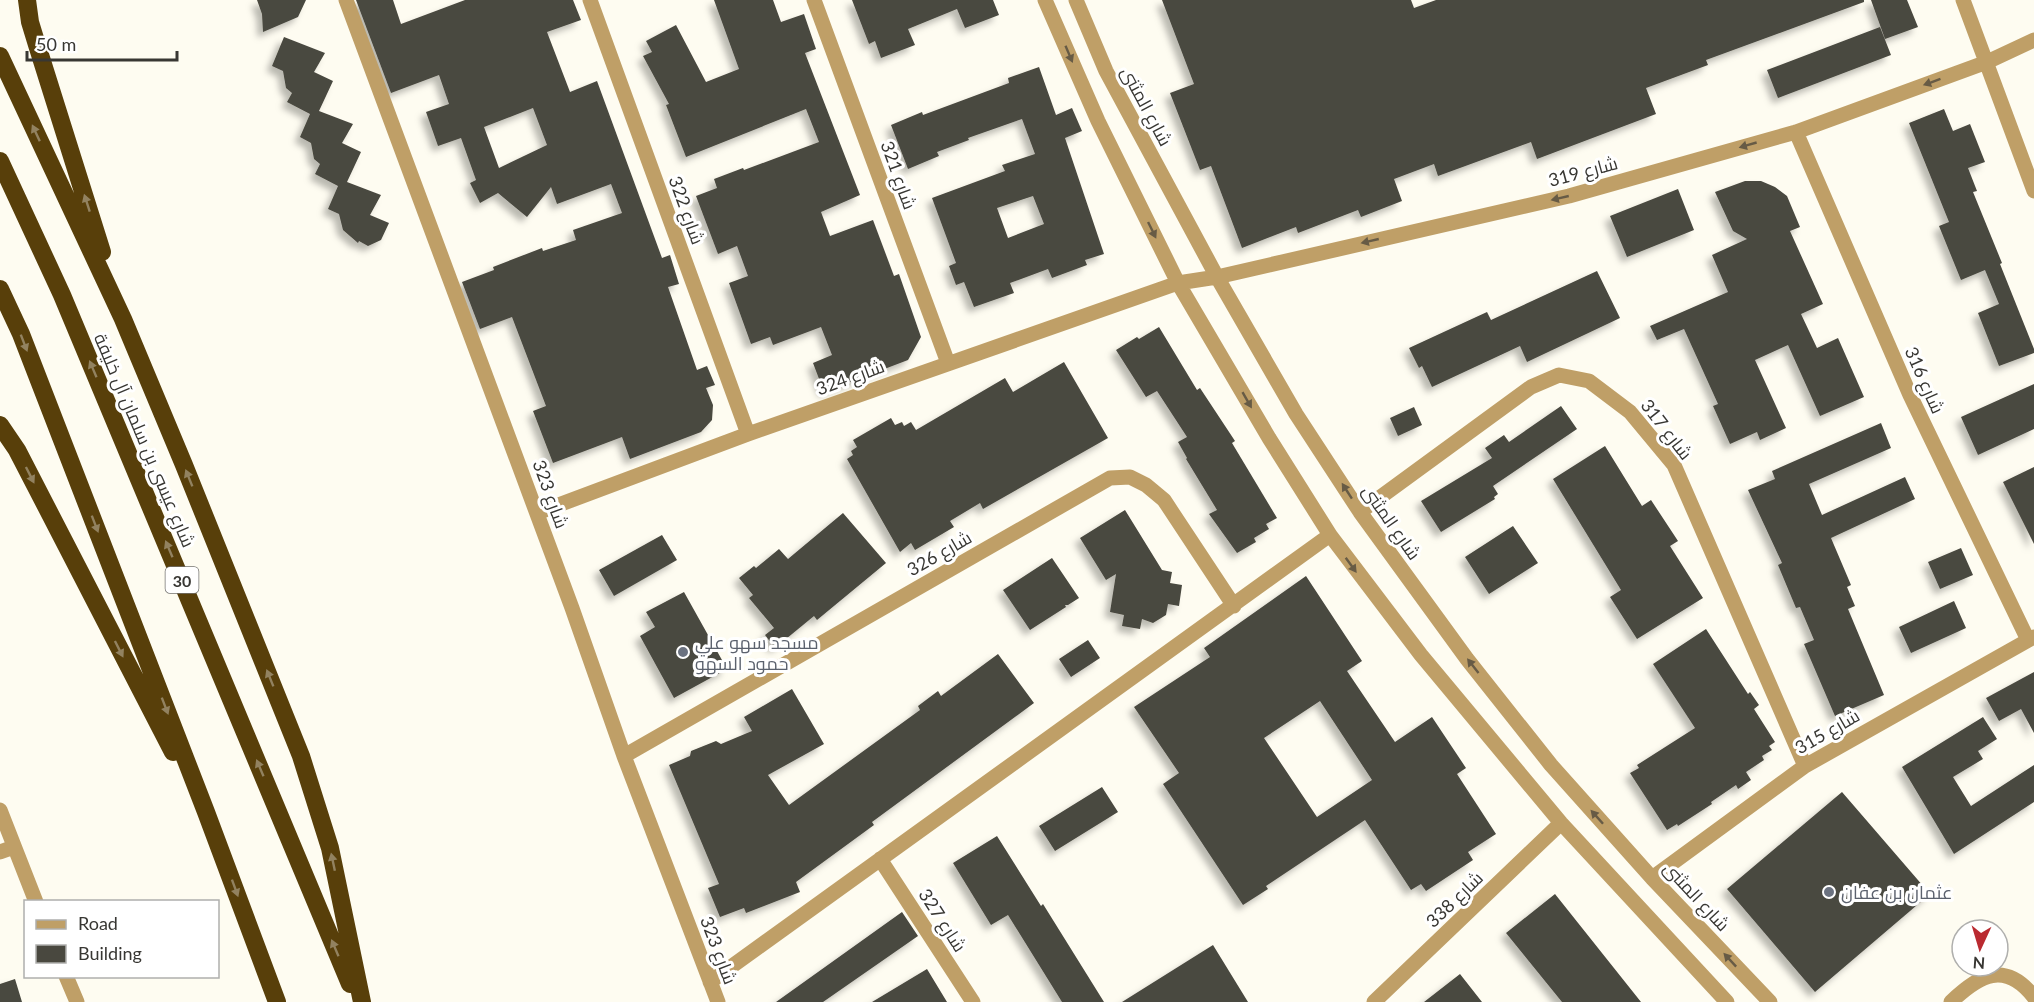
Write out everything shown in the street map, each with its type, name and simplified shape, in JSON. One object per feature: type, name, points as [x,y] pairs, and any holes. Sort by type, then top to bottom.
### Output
[{"type":"highway","points":[[27,0],[37,45],[123,319]]},
{"type":"highway","points":[[0,56],[123,319],[301,756],[330,848],[362,1002]]},
{"type":"highway","name":"شارع عيسى بن سلمان آل خليفة","points":[[0,161],[62,295],[358,1002]]},
{"type":"highway","points":[[0,289],[21,334],[277,1002]]},
{"type":"highway","points":[[0,425],[17,450],[152,715],[206,812]]},
{"type":"street","name":"شارع 323","points":[[346,0],[537,513],[624,756],[718,1002]]},
{"type":"street","name":"شارع 322","points":[[590,0],[748,434]]},
{"type":"street","name":"شارع 321","points":[[814,0],[948,363]]},
{"type":"street","points":[[1045,0],[1098,121],[1178,283],[1269,438],[1330,536],[1421,655],[1561,824],[1727,1002]]},
{"type":"street","name":"شارع المثنى","points":[[1076,0],[1106,70],[1217,276],[1296,414],[1360,512],[1467,659],[1551,765],[1652,878],[1770,1002]]},
{"type":"street","points":[[1964,0],[2034,191]]},
{"type":"street","name":"شارع 319","points":[[1178,283],[1569,196],[1796,132],[1987,62],[2034,40]]},
{"type":"street","name":"شارع 316","points":[[1796,132],[1910,395],[2031,639]]},
{"type":"street","name":"شارع 324","points":[[537,513],[748,434],[1178,283]]},
{"type":"street","name":"شارع 317","points":[[1360,512],[1531,387],[1560,375],[1589,381],[1630,412],[1674,465],[1805,766]]},
{"type":"street","name":"شارع 326","points":[[624,756],[1110,478],[1130,477],[1146,485],[1164,500],[1234,606]]},
{"type":"street","points":[[710,982],[1330,536]]},
{"type":"street","name":"شارع 315","points":[[1652,878],[1805,766],[2031,639]]},
{"type":"street","points":[[0,810],[7,850],[35,900]]},
{"type":"street","name":"شارع 338","points":[[1374,1002],[1561,824]]},
{"type":"street","name":"شارع 327","points":[[880,859],[973,1002]]},
{"type":"street","points":[[1951,1002],[1970,983],[1988,975],[2005,976],[2024,984],[2034,997]]},
{"type":"street","points":[[67,978],[77,1002]]},
{"type":"building","points":[[257,0],[306,0],[298,17],[263,32],[262,14]]},
{"type":"building","points":[[356,0],[393,0],[401,24],[465,0],[573,0],[581,20],[547,32],[570,92],[597,81],[662,258],[670,255],[679,284],[668,287],[697,370],[707,366],[715,385],[706,388],[713,405],[712,420],[701,432],[630,459],[622,437],[553,463],[533,411],[546,406],[512,317],[480,329],[462,282],[542,248],[543,251],[576,240],[573,230],[622,213],[611,184],[557,204],[551,187],[527,217],[498,193],[480,203],[470,183],[476,180],[461,138],[438,146],[426,112],[449,104],[439,75],[391,93]],"holes":[[[533,108],[547,145],[499,168],[484,127]]]},
{"type":"building","points":[[714,0],[773,0],[781,22],[804,14],[816,49],[805,53],[860,195],[821,212],[830,236],[873,220],[894,276],[899,274],[921,337],[908,360],[824,392],[813,363],[832,355],[821,327],[773,345],[770,337],[751,344],[729,283],[748,276],[737,246],[718,254],[696,196],[717,188],[714,179],[819,142],[806,109],[686,157],[666,105],[669,104],[643,56],[652,52],[646,41],[676,25],[706,82],[739,69]]},
{"type":"building","points":[[852,0],[993,0],[999,15],[965,28],[957,9],[908,29],[915,45],[881,58],[875,41],[869,44]]},
{"type":"building","points":[[1162,0],[1411,0],[1414,8],[1436,0],[1864,0],[1864,2],[1706,60],[1708,65],[1646,88],[1656,114],[1537,159],[1531,142],[1438,176],[1434,164],[1394,179],[1402,201],[1361,217],[1358,210],[1298,233],[1296,227],[1242,248],[1211,166],[1200,170],[1170,93],[1194,84]]},
{"type":"building","points":[[1871,0],[1907,0],[1918,27],[1885,39]]},
{"type":"building","points":[[1880,27],[1891,55],[1778,98],[1767,70]]},
{"type":"building","points":[[284,37],[325,53],[314,72],[333,81],[319,111],[353,124],[342,143],[361,152],[347,182],[381,195],[370,215],[389,223],[381,240],[368,246],[359,241],[358,243],[343,230],[339,214],[328,209],[338,186],[315,174],[320,164],[314,159],[311,143],[300,137],[310,114],[287,102],[292,93],[286,88],[283,71],[272,66]]},
{"type":"building","points":[[1039,67],[1056,115],[1072,108],[1082,131],[1065,138],[1104,254],[1085,260],[1087,265],[1052,278],[1048,269],[1010,283],[1014,293],[974,307],[964,282],[956,285],[949,266],[956,263],[932,198],[1005,171],[1002,165],[1035,154],[1022,119],[968,138],[969,140],[937,152],[939,156],[908,169],[891,125],[922,112],[923,115],[1009,83],[1008,78]],"holes":[[[1033,196],[1044,224],[1008,238],[997,208]]]},
{"type":"building","points":[[1944,109],[1953,131],[1970,124],[1985,162],[1968,168],[1977,191],[1973,192],[2034,349],[2034,353],[1999,366],[1978,313],[1999,304],[1985,270],[1961,280],[1939,226],[1949,222],[1909,123]]},
{"type":"building","points":[[1745,181],[1761,181],[1787,196],[1800,227],[1790,231],[1823,304],[1801,314],[1817,348],[1838,338],[1864,397],[1820,416],[1788,345],[1755,360],[1786,428],[1760,440],[1757,432],[1730,444],[1713,406],[1718,404],[1684,329],[1657,340],[1650,326],[1728,292],[1712,255],[1747,239],[1733,231],[1715,192]]},
{"type":"building","points":[[1678,189],[1694,230],[1627,257],[1610,216]]},
{"type":"building","points":[[1597,271],[1620,318],[1527,362],[1520,346],[1432,387],[1422,366],[1419,368],[1409,348],[1487,312],[1491,320]]},
{"type":"building","points":[[1159,327],[1197,390],[1200,388],[1235,441],[1232,443],[1277,518],[1266,524],[1269,529],[1254,538],[1256,542],[1237,553],[1209,514],[1217,510],[1178,442],[1187,437],[1157,391],[1146,397],[1116,350]]},
{"type":"building","points":[[1064,362],[1108,438],[983,509],[980,503],[950,521],[954,527],[915,550],[911,543],[900,552],[847,459],[853,455],[851,451],[857,447],[853,440],[891,418],[895,425],[902,422],[904,426],[911,422],[916,430],[1005,378],[1013,392]]},
{"type":"building","points":[[2034,384],[2034,429],[1978,455],[1961,417]]},
{"type":"building","points":[[1561,406],[1577,429],[1493,486],[1498,494],[1494,497],[1495,499],[1441,532],[1421,501],[1492,458],[1485,448],[1504,435],[1509,442]]},
{"type":"building","points":[[1414,407],[1422,425],[1398,436],[1390,418]]},
{"type":"building","points":[[1881,423],[1891,448],[1809,484],[1822,515],[1905,477],[1915,499],[1831,538],[1851,585],[1847,587],[1855,606],[1848,609],[1884,695],[1835,716],[1804,644],[1814,640],[1800,607],[1796,608],[1778,565],[1782,563],[1748,490],[1775,479],[1772,471]]},
{"type":"building","points":[[1605,446],[1642,506],[1651,500],[1678,541],[1670,546],[1703,598],[1637,639],[1610,597],[1621,590],[1553,479]]},
{"type":"building","points":[[2034,467],[2034,544],[2003,482]]},
{"type":"building","points":[[1125,510],[1162,570],[1172,572],[1170,583],[1182,585],[1179,606],[1168,604],[1166,615],[1153,623],[1142,619],[1140,629],[1122,626],[1124,615],[1110,612],[1116,574],[1106,580],[1080,538]]},
{"type":"building","points":[[843,513],[886,563],[817,620],[814,616],[775,648],[765,635],[774,628],[749,598],[753,595],[739,578],[754,566],[756,568],[779,549],[788,559]]},
{"type":"building","points":[[1513,526],[1538,563],[1489,594],[1465,557]]},
{"type":"building","points":[[662,535],[677,560],[614,596],[599,570]]},
{"type":"building","points":[[1961,548],[1973,575],[1940,589],[1928,562]]},
{"type":"building","points":[[1052,558],[1079,598],[1030,630],[1003,590]]},
{"type":"building","points":[[1306,576],[1362,661],[1347,671],[1395,742],[1432,717],[1466,768],[1457,774],[1496,834],[1468,852],[1473,860],[1426,891],[1421,884],[1411,890],[1365,820],[1266,886],[1268,889],[1243,905],[1163,784],[1179,773],[1134,707],[1210,657],[1204,648]],"holes":[[[1320,701],[1372,780],[1317,817],[1264,738]]]},
{"type":"building","name":"مسجد سهو علي حمود السهو","points":[[684,592],[727,669],[674,698],[640,636],[655,627],[646,612]]},
{"type":"building","points":[[1954,601],[1966,628],[1911,653],[1899,627]]},
{"type":"building","points":[[1706,629],[1748,694],[1750,692],[1759,705],[1754,709],[1775,742],[1769,746],[1772,750],[1762,756],[1764,760],[1746,772],[1751,780],[1738,789],[1736,785],[1711,802],[1712,804],[1678,826],[1677,824],[1667,830],[1630,773],[1639,768],[1637,765],[1695,728],[1653,664]]},
{"type":"building","points":[[1088,640],[1100,658],[1071,677],[1059,659]]},
{"type":"building","points":[[998,654],[1034,703],[872,822],[874,825],[796,882],[800,892],[746,913],[744,908],[720,917],[708,888],[719,884],[669,765],[690,756],[691,751],[716,741],[721,744],[752,731],[744,717],[792,689],[824,744],[768,775],[789,805],[920,710],[918,706],[938,691],[941,696]]},
{"type":"building","points":[[2034,672],[2034,733],[2021,709],[1999,721],[1986,698]]},
{"type":"building","points":[[1983,717],[1997,739],[1978,751],[1983,759],[1953,777],[1971,806],[2034,765],[2034,802],[1954,854],[1902,767]]},
{"type":"building","points":[[1102,787],[1118,812],[1055,851],[1039,826]]},
{"type":"building","name":"عثمان بن عفان","points":[[1842,792],[1930,894],[1815,992],[1727,889]]},
{"type":"building","points":[[997,836],[1041,906],[1043,904],[1104,1002],[1062,1002],[1008,915],[991,925],[953,863]]},
{"type":"building","points":[[1555,894],[1641,1002],[1562,1002],[1506,933]]},
{"type":"building","points":[[902,912],[918,936],[823,1002],[776,1002]]},
{"type":"building","points":[[1213,945],[1248,1002],[1122,1002]]},
{"type":"building","points":[[927,969],[947,1002],[872,1002]]},
{"type":"building","points":[[1460,974],[1482,1002],[1424,1002]]},
{"type":"building","points":[[15,979],[22,1002],[0,1002],[0,984]]},
{"type":"place","name":"مسجد سهو علي حمود السهو","points":[[683,652]]},
{"type":"place","name":"عثمان بن عفان","points":[[1829,892]]}]
